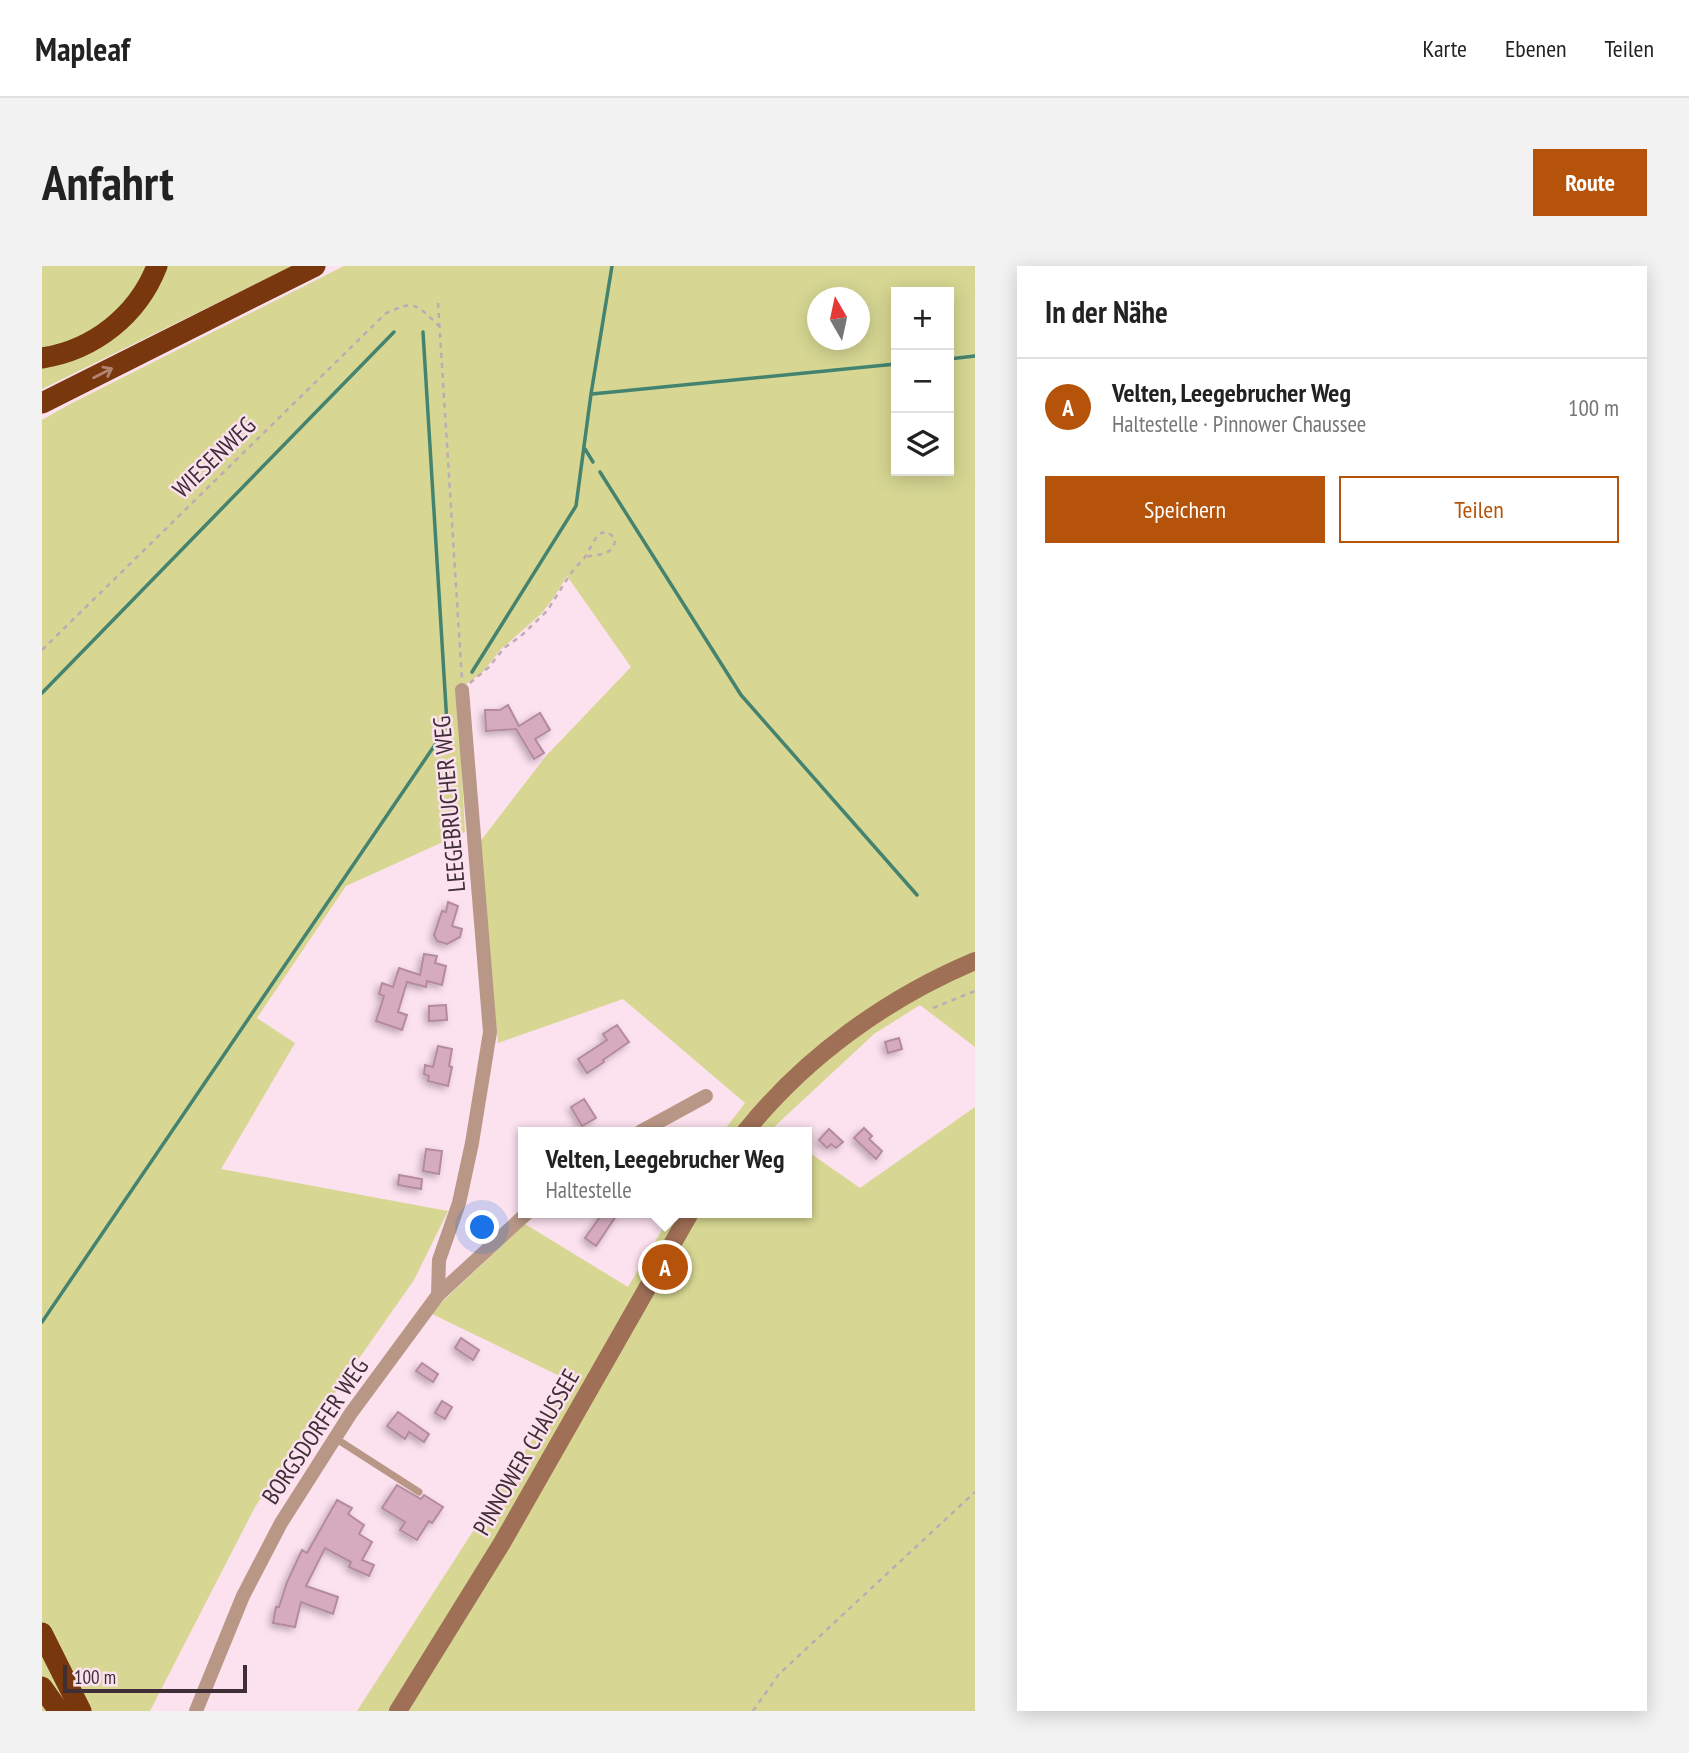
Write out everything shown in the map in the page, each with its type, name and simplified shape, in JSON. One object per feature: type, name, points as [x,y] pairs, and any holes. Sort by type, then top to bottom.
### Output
[{"type":"highway","points":[[42,358],[91,342],[115,325],[128,314],[148,287],[157,266]]},
{"type":"highway","points":[[42,403],[316,266]]},
{"type":"highway","points":[[42,1633],[81,1711]]},
{"type":"highway","points":[[42,1687],[59,1711]]},
{"type":"main road","points":[[750,1127],[788,1086],[845,1036],[899,999],[975,961]]},
{"type":"main road","name":"PINNOWER CHAUSSEE","points":[[398,1711],[502,1544],[687,1218]]},
{"type":"street","name":"LEEGEBRUCHER WEG","points":[[438,1295],[439,1259],[459,1203],[490,1032],[462,690]]},
{"type":"street","points":[[653,1127],[706,1096]]},
{"type":"street","name":"BORGSDORFER WEG","points":[[196,1711],[243,1596],[281,1523],[351,1413],[438,1295],[522,1218]]},
{"type":"lane","points":[[335,1438],[419,1492]]},
{"type":"path","name":"LEEGEBRUCHER WEG","points":[[438,303],[462,690]]},
{"type":"path","name":"WIESENWEG","points":[[42,650],[385,314],[404,304],[418,306],[439,326]]},
{"type":"path","points":[[462,690],[482,675],[504,648],[547,611],[591,544],[601,533],[607,532],[615,538],[610,551],[584,557]]},
{"type":"path","points":[[933,1008],[975,991]]},
{"type":"path","points":[[753,1711],[779,1674],[975,1492]]},
{"type":"green space","points":[[42,266],[149,266],[145,276],[115,315],[72,341],[42,349]]},
{"type":"green space","points":[[166,266],[292,266],[42,389],[42,366],[55,363]]},
{"type":"green space","points":[[344,266],[975,266],[975,1047],[920,1005],[874,1034],[774,1127],[727,1127],[745,1103],[623,999],[498,1043],[479,843],[546,756],[631,667],[567,576],[541,614],[501,649],[483,672],[465,685],[459,720],[465,832],[346,886],[257,1018],[295,1043],[221,1169],[448,1211],[414,1280],[255,1507],[150,1711],[42,1711],[42,420]]},
{"type":"green space","points":[[975,1107],[975,1711],[357,1711],[570,1381],[430,1313],[525,1224],[628,1287],[669,1218],[812,1218],[812,1154],[860,1188]]},
{"type":"building","points":[[508,705],[519,726],[540,713],[550,730],[535,739],[544,753],[534,759],[516,729],[486,731],[485,710],[500,710]]},
{"type":"building","points":[[448,902],[458,906],[452,926],[462,929],[460,937],[447,944],[437,941],[434,935]]},
{"type":"building","points":[[424,954],[437,956],[435,963],[446,966],[442,985],[427,981],[426,987],[407,982],[398,1012],[407,1015],[402,1030],[376,1021],[384,996],[379,994],[382,983],[393,987],[399,968],[420,975]]},
{"type":"building","points":[[446,1005],[447,1020],[429,1021],[429,1006]]},
{"type":"building","points":[[617,1025],[629,1042],[587,1073],[578,1059],[607,1040],[603,1034]]},
{"type":"building","points":[[899,1038],[902,1049],[888,1053],[885,1042]]},
{"type":"building","points":[[438,1046],[452,1049],[448,1086],[428,1081],[429,1076],[424,1074],[425,1065],[433,1067]]},
{"type":"building","points":[[584,1099],[596,1118],[582,1126],[571,1107]]},
{"type":"building","points":[[864,1128],[872,1136],[869,1139],[882,1151],[876,1159],[854,1138]]},
{"type":"building","points":[[829,1129],[843,1142],[836,1148],[831,1144],[827,1148],[819,1140]]},
{"type":"building","points":[[426,1149],[442,1151],[439,1174],[423,1171]]},
{"type":"building","points":[[399,1175],[422,1179],[421,1189],[398,1185]]},
{"type":"building","points":[[599,1218],[615,1218],[596,1246],[585,1238]]},
{"type":"building","points":[[461,1338],[479,1350],[473,1360],[455,1348]]},
{"type":"building","points":[[422,1363],[438,1374],[433,1382],[416,1371]]},
{"type":"building","points":[[442,1401],[452,1407],[445,1419],[435,1413]]},
{"type":"building","points":[[398,1412],[429,1434],[424,1442],[409,1432],[405,1439],[387,1426]]},
{"type":"building","points":[[397,1485],[421,1499],[424,1495],[443,1507],[432,1523],[429,1521],[417,1540],[400,1530],[405,1522],[382,1508]]},
{"type":"building","points":[[337,1500],[352,1508],[348,1514],[364,1525],[359,1534],[372,1542],[362,1560],[374,1565],[369,1576],[349,1567],[351,1562],[325,1548],[306,1586],[338,1597],[333,1614],[301,1602],[295,1627],[273,1623],[276,1607],[279,1607],[302,1550],[307,1553]]},
{"type":"waterway","points":[[472,672],[576,506],[612,266]]},
{"type":"waterway","points":[[42,693],[394,332]]},
{"type":"waterway","points":[[42,1322],[447,724],[423,332]]},
{"type":"waterway","points":[[954,358],[975,356]]},
{"type":"waterway","points":[[592,394],[891,364]]},
{"type":"waterway","points":[[585,449],[593,462]]},
{"type":"waterway","points":[[600,472],[741,695],[917,895]]},
{"type":"place","name":"Velten, Leegebrucher Weg","points":[[665,1267]]}]
